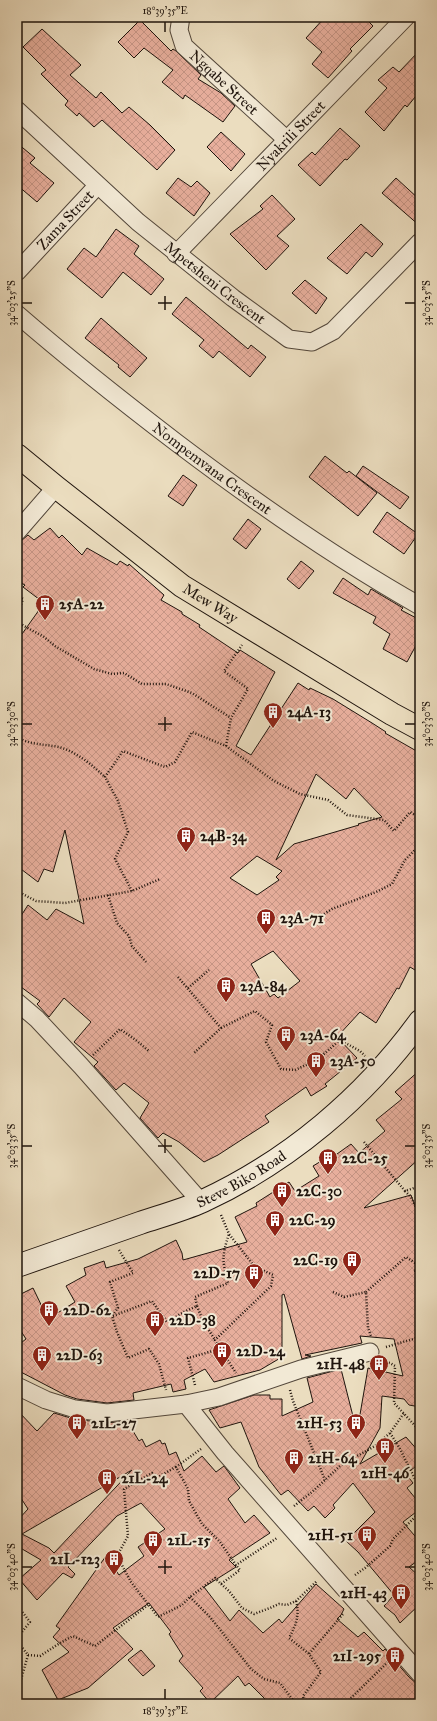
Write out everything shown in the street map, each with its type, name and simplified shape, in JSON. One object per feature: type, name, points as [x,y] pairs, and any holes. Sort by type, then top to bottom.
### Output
[{"type":"main road","name":"Mew Way","points":[[17,455],[182,586],[359,694],[420,729]]},
{"type":"street","name":"Ngqabe Street","points":[[181,17],[179,30],[184,46],[286,140]]},
{"type":"street","name":"Nyakrili Street","points":[[176,254],[406,17]]},
{"type":"street","name":"Mpetsheni Crescent","points":[[17,110],[97,186],[176,254],[278,332],[289,338],[312,342],[333,331],[420,242]]},
{"type":"street","name":"Zama Street","points":[[17,272],[97,186]]},
{"type":"street","name":"Nompemvana Crescent","points":[[17,314],[109,391],[234,486],[300,531],[420,606]]},
{"type":"street","points":[[17,532],[56,487]]},
{"type":"street","points":[[17,1002],[37,1019],[207,1199]]},
{"type":"street","name":"Steve Biko Road","points":[[17,1266],[207,1199],[243,1180],[300,1144],[319,1129],[379,1073],[398,1051],[420,1021]]},
{"type":"street","points":[[17,1386],[46,1400],[75,1409],[107,1413],[184,1404],[219,1397],[286,1374],[370,1352]]},
{"type":"street","points":[[184,1404],[280,1515],[419,1671]]},
{"type":"path","points":[[17,595],[23,598],[17,616]]},
{"type":"path","points":[[17,622],[44,637],[54,646],[94,669],[112,674],[124,672],[142,684],[166,684],[192,693],[230,718]]},
{"type":"path","points":[[226,746],[230,718],[248,689],[224,671],[243,643]]},
{"type":"path","points":[[105,777],[123,751],[165,767],[176,762],[192,732],[226,746],[274,781],[300,794],[328,800],[347,814],[384,820],[394,831],[410,812],[420,818]]},
{"type":"path","points":[[17,737],[25,742],[61,748],[87,760],[105,777],[118,802],[128,832],[115,859],[132,891]]},
{"type":"path","points":[[324,914],[332,909],[376,892],[392,884],[405,860],[420,845]]},
{"type":"path","points":[[17,891],[36,901],[65,903],[132,891],[160,878]]},
{"type":"path","points":[[108,895],[117,923],[129,936],[132,946],[146,962]]},
{"type":"path","points":[[188,988],[209,970]]},
{"type":"path","points":[[178,976],[221,1028]]},
{"type":"path","points":[[193,1054],[221,1028],[255,1011],[272,1025],[266,1042],[280,1069],[295,1070],[317,1060],[340,1040],[360,1052],[379,1073]]},
{"type":"path","points":[[81,1066],[120,1029],[137,1040],[149,1051]]},
{"type":"path","points":[[364,1142],[411,1197],[420,1216]]},
{"type":"path","points":[[405,1191],[420,1186]]},
{"type":"path","points":[[207,1199],[229,1234],[254,1266],[273,1275],[271,1286],[215,1340]]},
{"type":"path","points":[[110,1234],[133,1273],[110,1282],[118,1308],[112,1316]]},
{"type":"path","points":[[229,1234],[224,1250],[222,1264],[228,1283],[195,1297],[203,1321],[244,1388]]},
{"type":"path","points":[[333,1292],[344,1298],[366,1292],[406,1256],[415,1263],[420,1263]]},
{"type":"path","points":[[366,1292],[368,1328],[373,1341],[370,1352],[374,1359],[390,1363],[395,1366],[394,1403],[420,1431]]},
{"type":"path","points":[[112,1316],[152,1301],[167,1322],[197,1306]]},
{"type":"path","points":[[112,1316],[128,1358],[149,1349],[155,1357],[162,1372],[184,1404],[195,1382],[188,1358],[213,1351],[218,1347]]},
{"type":"path","points":[[370,1352],[420,1337]]},
{"type":"path","points":[[286,1374],[293,1401],[326,1480]]},
{"type":"path","points":[[280,1515],[312,1492],[341,1465],[375,1446],[390,1432],[404,1413]]},
{"type":"path","points":[[390,1432],[420,1489]]},
{"type":"path","points":[[214,1440],[176,1467],[158,1477],[152,1473],[124,1489],[128,1536],[117,1556],[131,1582],[158,1617],[182,1605],[215,1578],[229,1591],[242,1608],[254,1614],[279,1604],[287,1604],[296,1601],[329,1570]]},
{"type":"path","points":[[176,1467],[188,1489],[189,1501],[202,1524],[220,1542],[240,1570],[221,1584]]},
{"type":"path","points":[[341,1584],[365,1568],[390,1546],[396,1534],[420,1512]]},
{"type":"path","points":[[236,1565],[292,1528]]},
{"type":"path","points":[[190,1597],[210,1617],[251,1668],[264,1680],[280,1683],[296,1704]]},
{"type":"path","points":[[309,1654],[355,1600]]},
{"type":"path","points":[[296,1601],[299,1611],[295,1627],[289,1638],[309,1654],[321,1672],[303,1696],[304,1704]]},
{"type":"path","points":[[17,1605],[30,1622],[17,1638]]},
{"type":"path","points":[[17,1641],[28,1655],[40,1656],[73,1636],[95,1646],[148,1605]]},
{"type":"path","points":[[352,1704],[348,1701],[400,1650]]},
{"type":"path","points":[[17,1704],[21,1696],[20,1683],[28,1655]]},
{"type":"building","points":[[325,17],[364,17],[373,26],[350,49],[352,51],[328,78],[312,64],[322,52],[306,38]]},
{"type":"building","points":[[140,20],[171,51],[173,49],[176,51],[201,75],[198,79],[221,93],[235,106],[223,122],[185,95],[183,99],[162,82],[173,70],[144,48],[134,58],[118,42]]},
{"type":"building","points":[[42,29],[81,65],[70,75],[96,98],[101,92],[122,113],[129,107],[175,150],[157,170],[102,120],[94,127],[79,113],[77,116],[65,105],[68,101],[41,74],[46,70],[23,47]]},
{"type":"building","points":[[420,50],[420,91],[407,107],[405,105],[384,131],[365,112],[387,88],[378,80],[393,67],[399,72]]},
{"type":"building","points":[[340,128],[360,146],[347,160],[345,159],[320,186],[298,165],[312,152],[315,155]]},
{"type":"building","points":[[221,132],[245,154],[231,171],[207,147]]},
{"type":"building","points":[[17,143],[35,158],[30,163],[54,183],[37,202],[17,185]]},
{"type":"building","points":[[178,178],[191,187],[197,181],[210,193],[194,216],[166,193]]},
{"type":"building","points":[[396,178],[420,200],[420,226],[382,193]]},
{"type":"building","points":[[272,195],[295,219],[277,236],[289,246],[266,270],[230,234],[263,209],[260,206]]},
{"type":"building","points":[[361,224],[383,244],[372,257],[366,252],[347,274],[327,258]]},
{"type":"building","points":[[116,229],[139,246],[134,254],[164,279],[151,295],[123,272],[102,298],[67,269],[84,248],[96,257]]},
{"type":"building","points":[[305,280],[327,298],[316,314],[292,293]]},
{"type":"building","points":[[186,297],[248,349],[251,345],[266,357],[250,377],[219,351],[213,358],[199,346],[204,340],[172,314]]},
{"type":"building","points":[[101,318],[147,358],[130,377],[118,367],[119,365],[85,338]]},
{"type":"building","points":[[325,456],[347,473],[349,471],[377,493],[358,516],[309,477]]},
{"type":"building","points":[[363,466],[409,497],[400,509],[356,476]]},
{"type":"building","points":[[183,475],[197,485],[183,506],[168,496]]},
{"type":"building","points":[[387,512],[418,534],[404,554],[373,532]]},
{"type":"building","points":[[248,519],[261,529],[246,549],[233,539]]},
{"type":"building","points":[[50,528],[59,538],[62,535],[82,555],[87,548],[117,565],[120,561],[128,566],[129,564],[164,595],[161,600],[182,612],[182,614],[200,625],[199,627],[238,653],[240,650],[275,672],[236,746],[251,755],[298,683],[309,690],[310,688],[333,699],[386,732],[385,733],[420,753],[420,973],[410,967],[399,989],[397,988],[376,1023],[360,1012],[337,1037],[357,1058],[325,1084],[327,1086],[311,1096],[306,1087],[265,1116],[269,1122],[218,1155],[204,1162],[179,1142],[163,1133],[158,1138],[140,1118],[149,1103],[124,1083],[116,1090],[94,1066],[98,1062],[74,1042],[91,1022],[64,998],[49,1017],[37,1004],[40,1001],[17,984],[17,922],[28,905],[47,920],[56,909],[84,924],[65,830],[53,872],[44,869],[38,882],[17,866],[17,630],[22,634],[44,603],[23,587],[25,585],[17,581],[17,542],[21,541],[28,535],[34,540]],"holes":[[[316,774],[346,799],[354,788],[382,817],[294,844],[276,860]],[[257,856],[282,871],[276,877],[279,880],[257,895],[230,878]],[[273,951],[300,981],[278,998],[274,994],[270,997],[251,964]]]},
{"type":"building","points":[[301,561],[314,571],[299,589],[287,579]]},
{"type":"building","points":[[343,578],[368,595],[371,589],[403,608],[401,610],[420,620],[420,638],[407,662],[383,649],[390,634],[373,623],[376,617],[333,593]]},
{"type":"building","points":[[420,1070],[420,1158],[364,1208],[411,1195],[420,1220],[416,1222],[420,1237],[420,1262],[414,1271],[420,1276],[420,1407],[409,1405],[404,1399],[382,1396],[380,1428],[360,1464],[406,1437],[420,1453],[420,1463],[406,1474],[413,1483],[407,1488],[420,1504],[420,1509],[403,1522],[420,1542],[420,1559],[409,1567],[420,1577],[420,1604],[400,1623],[395,1615],[384,1606],[394,1595],[358,1552],[346,1541],[375,1512],[353,1483],[333,1505],[335,1508],[325,1518],[314,1506],[308,1511],[288,1490],[281,1495],[259,1467],[241,1422],[220,1428],[209,1410],[254,1395],[270,1395],[270,1399],[282,1399],[282,1416],[313,1402],[307,1378],[341,1369],[357,1432],[368,1368],[403,1376],[394,1339],[360,1336],[362,1343],[305,1355],[311,1356],[302,1359],[284,1294],[282,1295],[282,1357],[260,1370],[214,1382],[205,1369],[184,1380],[186,1389],[173,1392],[171,1384],[133,1393],[134,1400],[107,1403],[77,1399],[65,1395],[17,1370],[17,1346],[26,1339],[17,1325],[17,1296],[33,1288],[48,1319],[75,1302],[66,1286],[86,1275],[84,1268],[104,1261],[106,1268],[138,1259],[176,1240],[182,1253],[183,1260],[247,1242],[235,1217],[257,1206],[256,1203],[289,1182],[295,1191],[319,1176],[313,1166],[328,1157],[330,1159],[351,1144],[359,1153],[385,1131],[376,1120],[402,1099],[395,1092]]},
{"type":"building","points":[[17,1410],[37,1431],[54,1413],[74,1419],[106,1423],[127,1421],[139,1441],[142,1439],[146,1447],[160,1440],[162,1444],[165,1443],[169,1455],[176,1452],[184,1471],[202,1456],[216,1472],[224,1466],[240,1488],[228,1499],[245,1523],[254,1515],[270,1533],[229,1560],[236,1567],[204,1587],[230,1621],[239,1610],[263,1633],[279,1619],[282,1623],[316,1584],[344,1609],[337,1619],[358,1637],[364,1632],[383,1651],[385,1649],[408,1676],[420,1687],[420,1695],[413,1704],[270,1704],[249,1683],[245,1686],[238,1676],[210,1703],[200,1691],[203,1688],[179,1661],[183,1656],[169,1634],[171,1632],[149,1603],[113,1628],[133,1649],[88,1688],[58,1700],[42,1670],[69,1652],[53,1637],[60,1629],[56,1626],[106,1556],[119,1575],[144,1556],[138,1547],[165,1529],[141,1503],[117,1516],[68,1567],[75,1574],[72,1578],[63,1573],[37,1600],[19,1579],[41,1560],[17,1546],[17,1521],[28,1509],[17,1492]],"holes":[[[132,1470],[54,1553],[49,1548],[22,1534]]]},
{"type":"building","points":[[141,1650],[155,1666],[143,1676],[128,1660]]},
{"type":"place","name":"25A-22","points":[[45,621]]},
{"type":"place","name":"24A-13","points":[[273,729]]},
{"type":"place","name":"24B-34","points":[[186,853]]},
{"type":"place","name":"23A-71","points":[[266,935]]},
{"type":"place","name":"23A-84","points":[[226,1003]]},
{"type":"place","name":"23A-64","points":[[286,1052]]},
{"type":"place","name":"23A-50","points":[[316,1078]]},
{"type":"place","name":"22C-25","points":[[328,1175]]},
{"type":"place","name":"22C-30","points":[[282,1208]]},
{"type":"place","name":"22C-29","points":[[275,1237]]},
{"type":"place","name":"22C-19","points":[[352,1277]]},
{"type":"place","name":"22D-17","points":[[254,1290]]},
{"type":"place","name":"22D-62","points":[[49,1327]]},
{"type":"place","name":"22D-38","points":[[155,1337]]},
{"type":"place","name":"22D-24","points":[[222,1368]]},
{"type":"place","name":"22D-63","points":[[42,1372]]},
{"type":"place","name":"21H-48","points":[[379,1381]]},
{"type":"place","name":"21L-27","points":[[77,1440]]},
{"type":"place","name":"21H-53","points":[[356,1440]]},
{"type":"place","name":"21H-46","points":[[385,1464]]},
{"type":"place","name":"21H-64","points":[[294,1475]]},
{"type":"place","name":"21L-24","points":[[107,1495]]},
{"type":"place","name":"21H-51","points":[[367,1552]]},
{"type":"place","name":"21L-15","points":[[153,1557]]},
{"type":"place","name":"21L-123","points":[[114,1576]]},
{"type":"place","name":"21H-43","points":[[401,1610]]},
{"type":"place","name":"21I-295","points":[[395,1673]]}]
